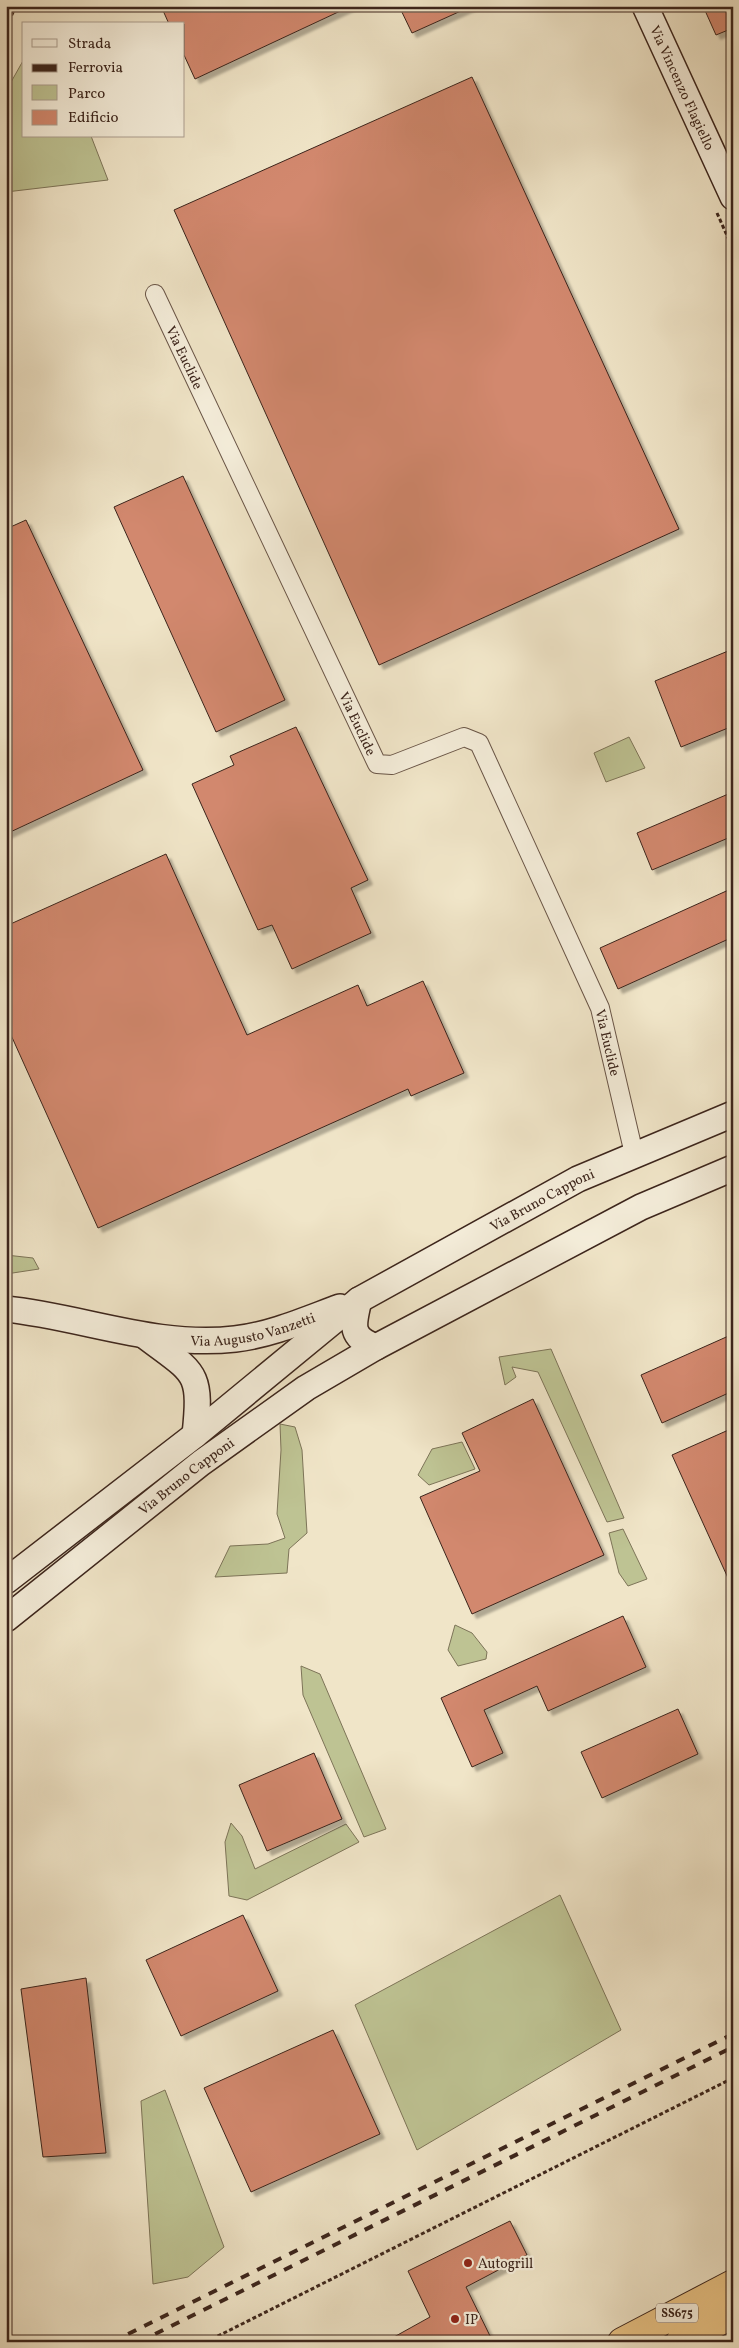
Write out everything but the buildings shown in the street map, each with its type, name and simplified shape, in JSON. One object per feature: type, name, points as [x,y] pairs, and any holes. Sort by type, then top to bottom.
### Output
[{"type":"highway","name":"SS675","points":[[622,2342],[733,2284]]},
{"type":"highway","name":"SS675","points":[[680,2342],[733,2314]]},
{"type":"main road","name":"Via Vincenzo Flagiello","points":[[645,6],[733,197]]},
{"type":"main road","name":"Via Bruno Capponi","points":[[6,1581],[195,1435],[359,1300],[578,1178],[733,1114]]},
{"type":"main road","name":"Via Bruno Capponi","points":[[6,1619],[201,1463],[306,1388],[376,1347],[641,1207],[733,1168]]},
{"type":"main road","name":"Via Augusto Vanzetti","points":[[6,1308],[29,1311],[145,1336],[191,1341],[236,1339],[284,1327],[359,1300]]},
{"type":"main road","points":[[359,1300],[353,1322],[354,1331],[363,1342],[376,1347]]},
{"type":"main road","name":"Via Augusto Vanzetti","points":[[145,1336],[186,1368],[196,1382],[199,1399],[195,1435]]},
{"type":"street","name":"Via Euclide","points":[[155,294],[377,764],[392,765],[464,737],[479,744],[600,1008],[634,1154]]},
{"type":"path","points":[[6,27],[16,6]]},
{"type":"path","points":[[206,2342],[733,2078]]},
{"type":"green space","points":[[22,63],[22,138],[92,138],[108,180],[6,192],[6,91]]},
{"type":"green space","points":[[629,737],[645,768],[606,782],[594,753]]},
{"type":"green space","points":[[6,1255],[33,1258],[39,1269],[6,1274]]},
{"type":"green space","points":[[551,1349],[624,1518],[607,1522],[538,1372],[512,1367],[516,1377],[505,1385],[499,1357]]},
{"type":"green space","points":[[280,1424],[295,1427],[302,1450],[307,1533],[289,1549],[287,1573],[215,1577],[230,1546],[268,1544],[285,1538],[277,1514],[281,1450]]},
{"type":"green space","points":[[462,1442],[475,1469],[429,1485],[418,1475],[432,1449]]},
{"type":"green space","points":[[623,1529],[647,1579],[628,1586],[619,1573],[609,1533]]},
{"type":"green space","points":[[455,1625],[472,1633],[487,1652],[486,1659],[458,1666],[448,1650]]},
{"type":"green space","points":[[301,1666],[320,1674],[386,1829],[364,1837],[303,1695]]},
{"type":"green space","points":[[231,1823],[242,1836],[255,1869],[346,1824],[359,1842],[247,1900],[229,1896],[225,1842]]},
{"type":"green space","points":[[560,1895],[621,2030],[417,2150],[355,2005]]},
{"type":"green space","points":[[165,2090],[224,2247],[188,2277],[153,2284],[141,2101]]},
{"type":"railway","points":[[112,2342],[733,2034]]},
{"type":"railway","points":[[139,2342],[733,2047]]},
{"type":"place","name":"Autogrill","points":[[468,2263]]},
{"type":"place","name":"IP","points":[[455,2319]]}]
